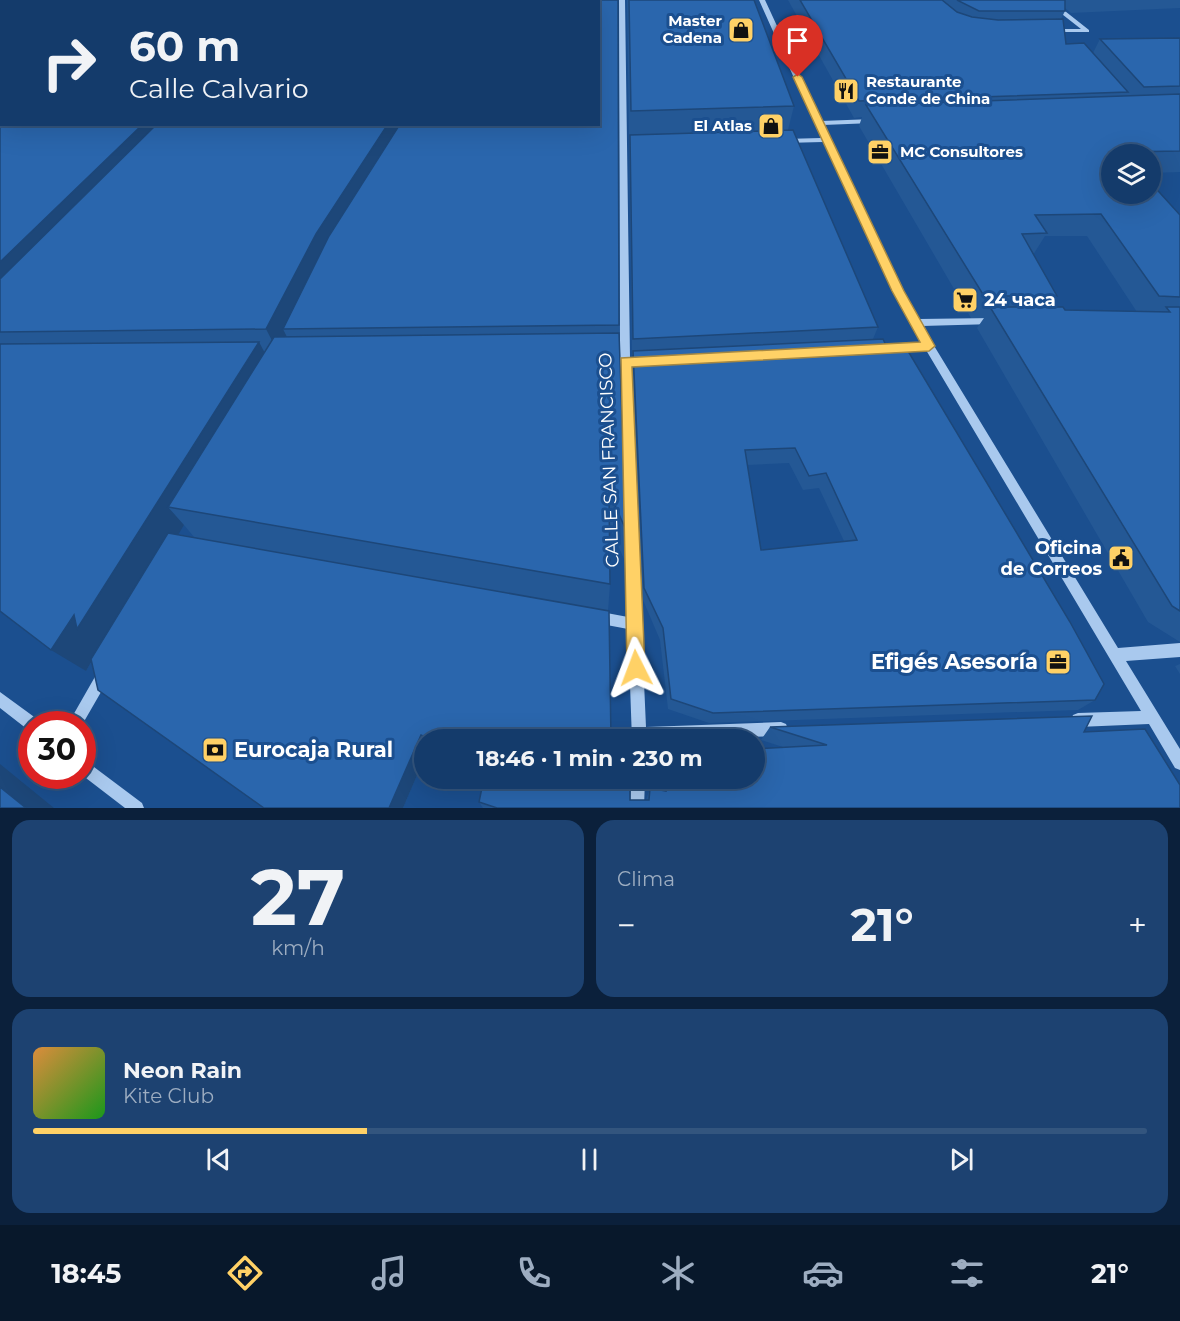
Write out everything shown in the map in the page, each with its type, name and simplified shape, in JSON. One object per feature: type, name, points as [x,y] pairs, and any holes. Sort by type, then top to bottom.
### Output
[{"type":"street","name":"CALLE SAN FRANCISCO","points":[[622,0],[629,147],[625,362],[639,729]]},
{"type":"street","points":[[762,0],[826,140],[915,323],[1180,763]]},
{"type":"street","points":[[1047,0],[1087,31],[1047,31]]},
{"type":"street","points":[[1058,31],[1065,40]]},
{"type":"street","points":[[819,123],[878,121]]},
{"type":"street","points":[[769,142],[826,140]]},
{"type":"street","points":[[915,323],[1004,321]]},
{"type":"street","points":[[859,351],[929,346]]},
{"type":"street","points":[[597,363],[660,360]]},
{"type":"street","points":[[587,615],[634,624]]},
{"type":"street","points":[[1115,655],[1180,650]]},
{"type":"street","points":[[83,711],[111,663]]},
{"type":"street","points":[[0,699],[18,713]]},
{"type":"street","points":[[1065,720],[1153,717]]},
{"type":"street","points":[[765,730],[793,729]]},
{"type":"street","points":[[96,776],[137,808]]},
{"type":"street","points":[[637,808],[638,789]]},
{"type":"building","points":[[600,0],[618,0],[619,325],[283,329],[329,236],[399,126],[600,126]]},
{"type":"building","points":[[629,0],[754,0],[794,106],[631,111]]},
{"type":"building","points":[[800,0],[942,0],[957,12],[972,17],[998,20],[1063,19],[1066,44],[1084,43],[1128,92],[859,101]]},
{"type":"building","points":[[957,0],[1065,0],[1065,11],[979,11]]},
{"type":"building","points":[[1180,38],[1180,86],[1144,87],[1100,39]]},
{"type":"building","points":[[1180,94],[1180,151],[1161,151],[1161,144],[1101,144],[1101,204],[1161,204],[1161,194],[1180,215],[1180,297],[1159,296],[1101,214],[1035,215],[1047,233],[1022,234],[1057,296],[984,296],[866,105]]},
{"type":"building","points":[[0,126],[141,126],[0,262]]},
{"type":"building","points":[[155,126],[387,126],[316,234],[266,329],[0,332],[0,279]]},
{"type":"building","points":[[793,130],[878,327],[633,339],[630,135]]},
{"type":"building","points":[[990,307],[1063,307],[1065,310],[1170,312],[1166,307],[1180,307],[1180,611],[1172,606]]},
{"type":"building","points":[[619,333],[626,530],[609,492],[610,584],[168,507],[274,337]]},
{"type":"building","points":[[883,339],[889,352],[908,351],[1070,622],[1104,684],[1095,700],[713,713],[671,699],[663,628],[644,588],[633,351]],"holes":[[[795,448],[809,476],[826,473],[857,540],[761,550],[745,450]]]},
{"type":"building","points":[[259,342],[77,629],[74,615],[51,650],[0,611],[0,344]]},
{"type":"building","points":[[168,533],[609,611],[611,729],[414,729],[414,751],[389,808],[264,808],[98,690],[91,659]]},
{"type":"building","points":[[1092,716],[1084,732],[1145,729],[1180,785],[1180,808],[497,808],[479,802],[482,789],[630,789],[630,800],[649,800],[650,789],[666,791],[666,789],[765,789],[765,748],[827,745],[770,727]]},
{"type":"building","points":[[0,787],[26,808],[0,808]]},
{"type":"place","name":"Master Cadena","points":[[741,30]]},
{"type":"place","name":"Restaurante Conde de China","points":[[846,91]]},
{"type":"place","name":"El Atlas","points":[[771,126]]},
{"type":"place","name":"MC Consultores","points":[[880,152]]},
{"type":"place","name":"24 часа","points":[[965,300]]},
{"type":"place","name":"Oficina de Correos","points":[[1121,558]]},
{"type":"place","name":"Efigés Asesoría","points":[[1058,662]]},
{"type":"place","name":"Eurocaja Rural","points":[[215,750]]},
{"type":"route","points":[[636,668],[625,362],[929,346],[898,291],[798,77]]}]
